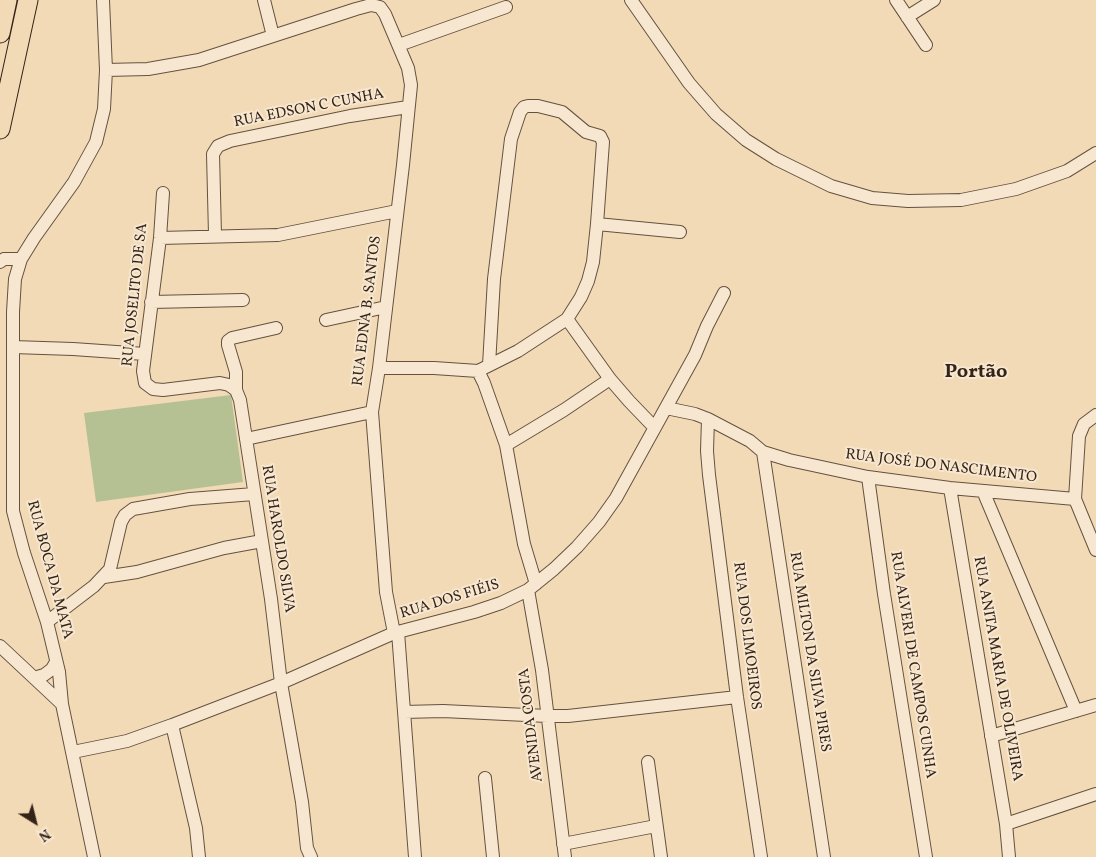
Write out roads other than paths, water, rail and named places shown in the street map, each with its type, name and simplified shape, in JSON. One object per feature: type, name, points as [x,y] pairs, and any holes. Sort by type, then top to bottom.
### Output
[{"type":"highway","points":[[0,129],[28,0]]},
{"type":"highway","points":[[0,32],[4,7]]},
{"type":"street","name":"RUA BOCA DA MATA","points":[[94,857],[47,622],[24,553],[13,511],[13,347],[15,280],[21,259],[74,182],[96,142],[104,109],[106,70],[103,0]]},
{"type":"street","points":[[106,70],[148,69],[200,60],[273,36],[264,0]]},
{"type":"street","points":[[632,0],[689,82],[716,114],[746,140],[776,159],[832,186],[872,198],[908,201],[961,200],[1016,189],[1067,171],[1096,153]]},
{"type":"street","points":[[896,0],[926,45]]},
{"type":"street","points":[[907,17],[934,0]]},
{"type":"street","name":"RUA EDNA B. SANTOS","points":[[273,36],[356,9],[371,5],[380,7],[386,14],[399,45],[408,68],[411,85],[398,211],[372,412],[386,592],[396,633],[415,857]]},
{"type":"street","points":[[399,45],[506,7]]},
{"type":"street","name":"RUA EDSON C CUNHA","points":[[215,235],[213,154],[218,146],[230,141],[408,106]]},
{"type":"street","points":[[379,368],[484,368],[518,351],[567,319],[581,297],[593,262],[603,142],[600,136],[586,132],[562,112],[538,106],[524,107],[520,112],[511,139],[484,368]]},
{"type":"street","name":"RUA JOSELITO DE SA","points":[[163,193],[160,238],[143,371],[145,382],[153,389],[220,383],[229,385],[238,395]]},
{"type":"street","points":[[160,238],[215,235],[278,235],[398,211]]},
{"type":"street","points":[[597,224],[680,232]]},
{"type":"street","points":[[0,262],[4,259],[21,259]]},
{"type":"street","name":"RUA DOS FIÉIS","points":[[73,752],[127,741],[172,725],[281,683],[396,633],[501,603],[532,587],[577,547],[599,522],[620,491],[695,355],[724,293]]},
{"type":"street","points":[[151,302],[243,300]]},
{"type":"street","points":[[326,320],[386,306]]},
{"type":"street","points":[[567,319],[610,379],[654,428]]},
{"type":"street","name":"RUA HAROLDO SILVA","points":[[276,328],[232,338],[228,341],[228,345],[236,372],[238,395],[262,541],[281,683],[307,833],[307,848],[311,857]]},
{"type":"street","points":[[13,347],[145,354]]},
{"type":"street","name":"AVENIDA COSTA","points":[[484,368],[484,383],[506,445],[532,587],[564,851]]},
{"type":"street","points":[[506,445],[610,379]]},
{"type":"street","name":"RUA JOSÉ DO NASCIMENTO","points":[[666,408],[695,414],[708,419],[750,441],[763,452],[789,460],[868,477],[950,488],[1075,499]]},
{"type":"street","points":[[246,439],[372,412]]},
{"type":"street","points":[[1096,415],[1084,424],[1079,436],[1075,499],[1096,550]]},
{"type":"street","name":"RUA DOS LIMOEIROS","points":[[708,419],[707,451],[709,475],[737,697],[761,857]]},
{"type":"street","name":"RUA MILTON DA SILVA PIRES","points":[[763,452],[824,857]]},
{"type":"street","name":"RUA ALVERI DE CAMPOS CUNHA","points":[[868,477],[885,604],[926,857]]},
{"type":"street","name":"RUA ANITA MARIA DE OLIVEIRA","points":[[950,488],[1006,824],[1009,857]]},
{"type":"street","points":[[983,491],[1076,711]]},
{"type":"street","points":[[47,622],[104,577],[110,569],[121,522],[125,515],[133,510],[190,499],[254,494]]},
{"type":"street","points":[[104,577],[137,572],[224,548],[262,541]]},
{"type":"street","points":[[0,646],[62,704]]},
{"type":"street","name":"RUA BOCA DA MATA","points":[[34,678],[44,675],[52,669],[56,662]]},
{"type":"street","points":[[404,712],[462,711],[568,716],[737,697]]},
{"type":"street","points":[[991,736],[1096,705]]},
{"type":"street","points":[[172,725],[196,828],[199,857]]},
{"type":"street","points":[[648,762],[661,857]]},
{"type":"street","points":[[485,778],[493,857]]},
{"type":"street","points":[[1006,824],[1096,794]]},
{"type":"street","points":[[564,851],[656,826]]},
{"type":"district","name":"Portão","points":[[976,373]]}]
